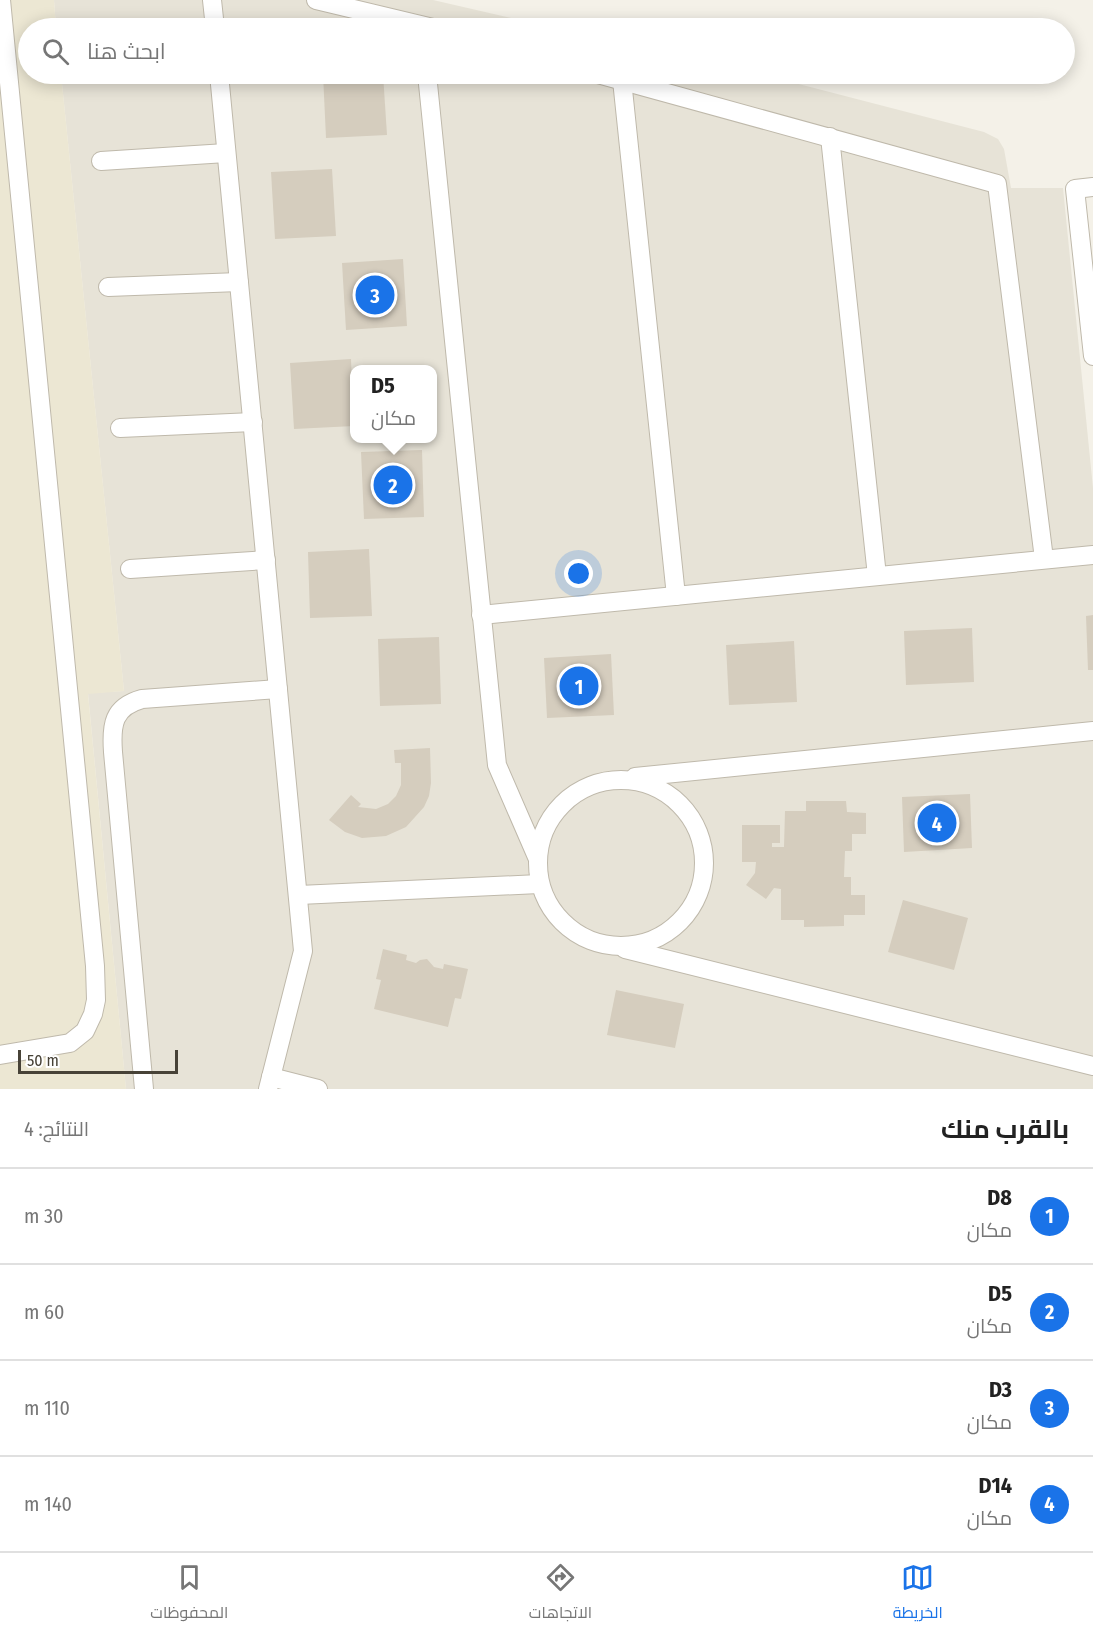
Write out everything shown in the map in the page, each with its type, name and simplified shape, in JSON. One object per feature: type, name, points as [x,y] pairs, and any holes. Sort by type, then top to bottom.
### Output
[{"type":"street","points":[[0,1055],[70,1043],[90,1023],[96,1000],[77,768],[1,0]]},
{"type":"street","points":[[212,0],[213,18]]},
{"type":"street","points":[[316,0],[387,18]]},
{"type":"street","points":[[220,84],[303,951],[269,1083],[318,1089]]},
{"type":"street","points":[[428,84],[496,765],[537,857]]},
{"type":"street","points":[[622,84],[676,596]]},
{"type":"street","points":[[637,84],[997,184],[1044,559]]},
{"type":"street","points":[[830,137],[877,576]]},
{"type":"street","points":[[101,161],[226,153]]},
{"type":"street","points":[[1093,187],[1075,189],[1093,356]]},
{"type":"street","points":[[108,287],[239,282]]},
{"type":"street","points":[[120,428],[253,422]]},
{"type":"street","points":[[481,615],[1093,555]]},
{"type":"street","points":[[130,569],[266,560]]},
{"type":"street","points":[[144,1089],[112,752],[112,726],[116,717],[127,705],[142,699],[278,689]]},
{"type":"street","points":[[1093,731],[605,780],[579,790],[556,808],[543,831],[537,857],[539,884],[550,908],[568,928],[591,941],[1093,1066]]},
{"type":"street","points":[[591,941],[617,946],[643,943],[668,932],[688,912],[701,887],[705,859],[699,831],[683,807],[661,789],[634,780],[605,780]]},
{"type":"street","points":[[299,895],[539,884]]},
{"type":"shaded area","points":[[0,0],[54,0],[55,18],[18,18],[18,84],[62,84],[124,691],[88,694],[126,1089],[0,1089]]},
{"type":"shaded area","points":[[54,0],[433,0],[511,18],[55,18]]},
{"type":"shaded area","points":[[62,84],[799,84],[984,132],[998,139],[1004,149],[1011,188],[1063,188],[1093,488],[1093,1089],[126,1089],[88,693],[124,691]]},
{"type":"building","points":[[323,84],[384,84],[387,135],[326,138]]},
{"type":"building","points":[[332,169],[336,236],[275,239],[271,172]]},
{"type":"building","points":[[403,259],[407,326],[346,330],[342,263]]},
{"type":"building","points":[[351,359],[350,426],[294,429],[290,363]]},
{"type":"building","points":[[422,450],[424,517],[364,519],[361,452]]},
{"type":"building","points":[[369,549],[372,616],[310,618],[308,552]]},
{"type":"building","points":[[1093,615],[1093,670],[1088,670],[1086,616]]},
{"type":"building","points":[[972,628],[974,682],[906,685],[904,631]]},
{"type":"building","points":[[439,637],[441,704],[380,706],[378,639]]},
{"type":"building","points":[[794,641],[797,702],[729,705],[726,645]]},
{"type":"building","points":[[611,654],[614,715],[547,718],[544,658]]},
{"type":"building","points":[[430,748],[429,796],[424,807],[406,827],[386,836],[362,838],[345,832],[329,820],[351,795],[361,804],[358,807],[376,809],[388,804],[396,796],[401,785],[401,763],[395,763],[394,750]]},
{"type":"building","points":[[970,794],[972,848],[904,852],[902,797]]},
{"type":"building","points":[[806,801],[846,801],[847,812],[866,813],[866,834],[852,834],[852,851],[845,851],[844,877],[851,877],[851,895],[865,895],[865,915],[844,915],[844,926],[804,927],[804,920],[781,920],[781,889],[774,888],[766,899],[746,885],[755,873],[756,862],[742,862],[742,825],[780,825],[780,843],[772,843],[772,847],[784,847],[785,811],[806,811]]},
{"type":"building","points":[[903,900],[968,918],[954,970],[888,952]]},
{"type":"building","points":[[383,949],[407,955],[406,960],[416,963],[427,959],[434,967],[443,969],[444,964],[468,969],[461,999],[455,998],[448,1027],[374,1009],[381,980],[376,979]]},
{"type":"building","points":[[616,990],[684,1004],[675,1048],[607,1035]]},
{"type":"place","name":"D3","points":[[375,295]]},
{"type":"place","name":"D5","points":[[393,485]]},
{"type":"place","name":"D8","points":[[579,686]]},
{"type":"place","name":"D14","points":[[937,823]]}]
